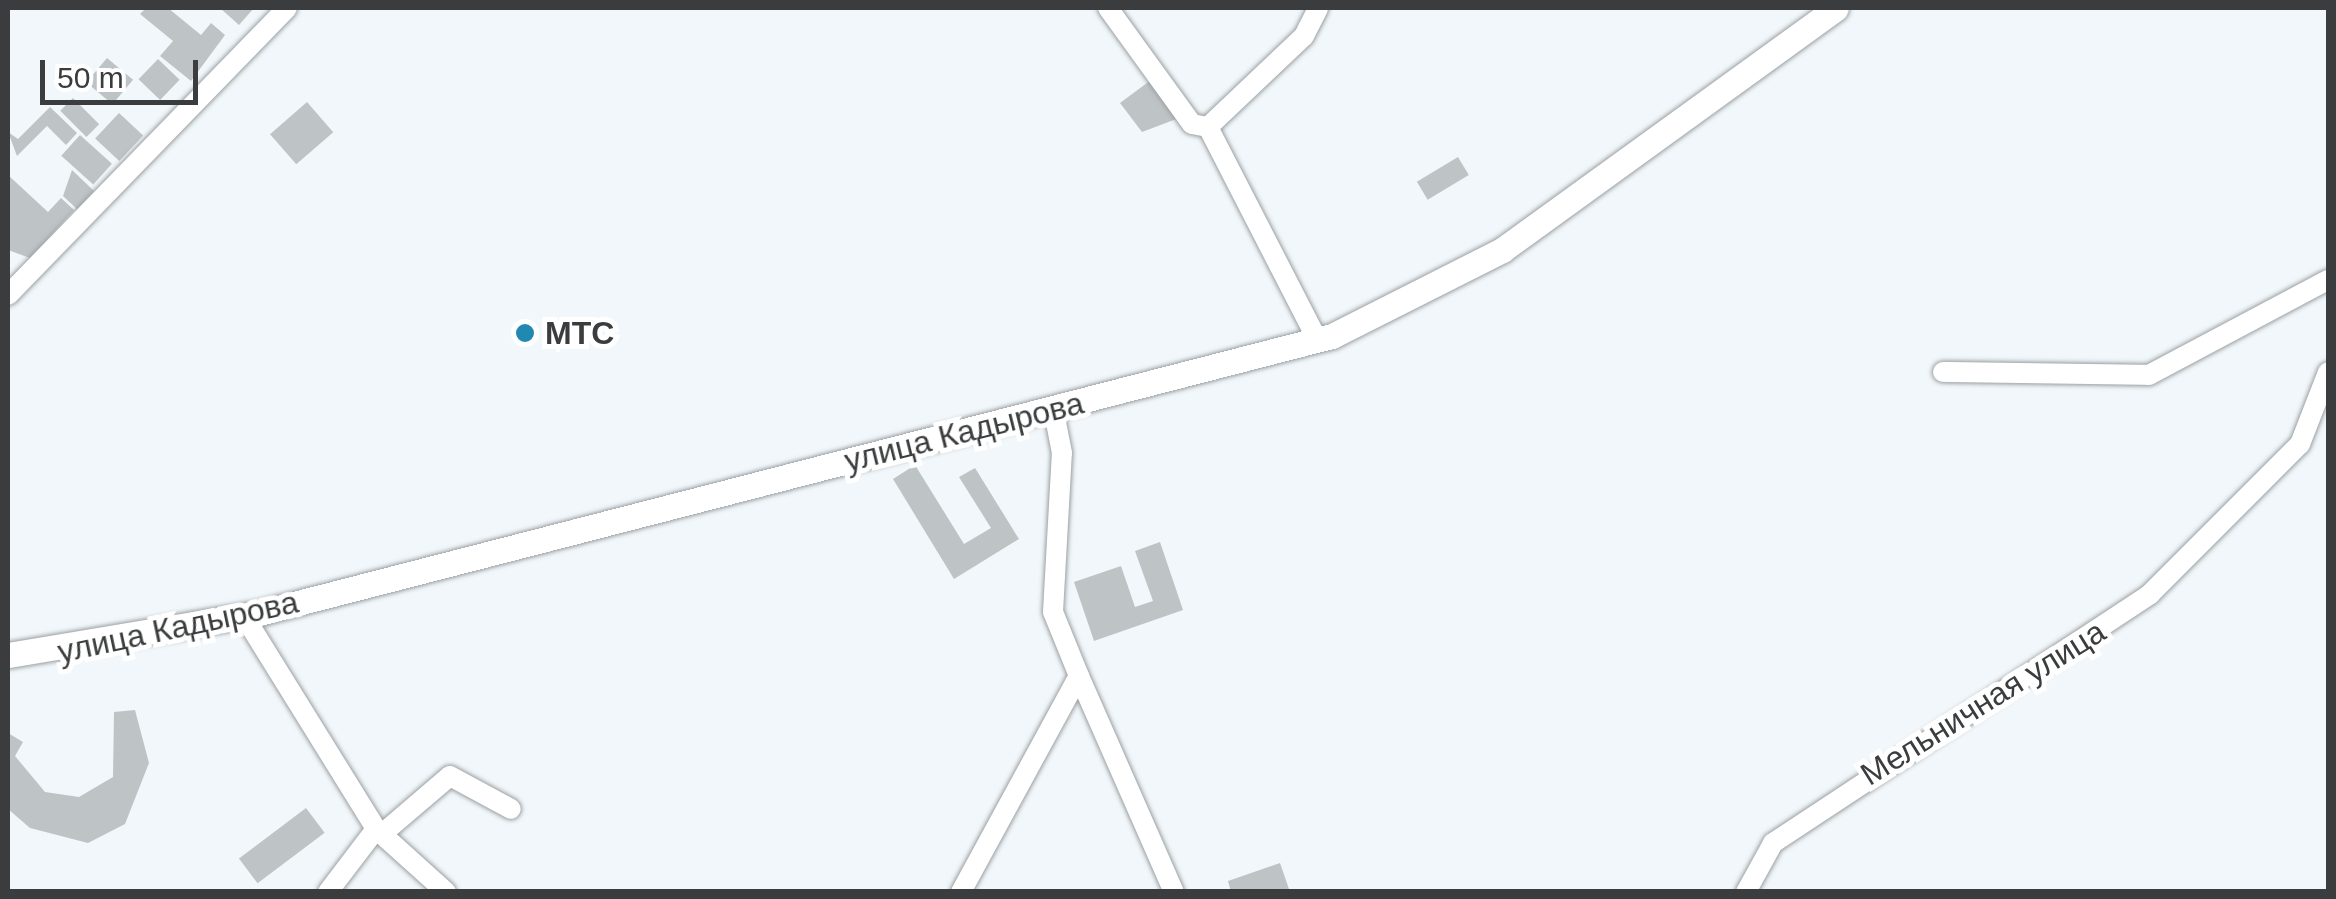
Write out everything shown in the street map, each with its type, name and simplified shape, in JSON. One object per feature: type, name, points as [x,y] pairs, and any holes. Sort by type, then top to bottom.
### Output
[{"type":"street","points":[[8,294],[287,8]]},
{"type":"street","points":[[1108,8],[1192,124],[1208,127]]},
{"type":"street","points":[[1208,127],[1304,36],[1318,8]]},
{"type":"street","name":"улица Кадырова","points":[[8,656],[244,616],[1318,341],[1502,250],[1836,8]]},
{"type":"street","points":[[1208,127],[1318,341]]},
{"type":"street","points":[[1943,372],[2149,374],[2328,280]]},
{"type":"street","name":"Мельничная улица","points":[[1746,892],[1789,831],[2150,594],[2300,444],[2328,372]]},
{"type":"street","points":[[1053,407],[1062,453],[1053,612],[1174,892]]},
{"type":"street","points":[[244,616],[379,832],[446,892]]},
{"type":"street","points":[[961,892],[1079,676]]},
{"type":"street","points":[[328,892],[379,832],[450,776],[511,809]]},
{"type":"building","points":[[146,8],[168,8],[201,35],[211,23],[225,35],[191,81],[160,56],[173,41],[140,14]]},
{"type":"building","points":[[220,8],[254,8],[239,25]]},
{"type":"building","points":[[107,58],[133,80],[112,104],[86,83]]},
{"type":"building","points":[[158,59],[180,80],[160,100],[139,79]]},
{"type":"building","points":[[1151,80],[1179,118],[1142,132],[1120,103]]},
{"type":"building","points":[[73,98],[99,124],[86,137],[60,111]]},
{"type":"building","points":[[307,102],[333,132],[296,164],[270,134]]},
{"type":"building","points":[[50,107],[77,133],[66,145],[47,126],[17,156],[8,132],[18,139]]},
{"type":"building","points":[[119,113],[143,136],[119,161],[95,139]]},
{"type":"building","points":[[80,135],[112,164],[93,185],[61,156]]},
{"type":"building","points":[[1458,157],[1469,175],[1428,200],[1417,182]]},
{"type":"building","points":[[72,170],[94,191],[77,209],[63,196]]},
{"type":"building","points":[[8,175],[48,212],[61,198],[74,210],[30,258],[8,250]]},
{"type":"building","points":[[915,465],[964,544],[991,528],[959,477],[975,468],[1019,539],[954,579],[893,479]]},
{"type":"building","points":[[1160,542],[1183,610],[1094,641],[1074,582],[1121,566],[1135,607],[1153,601],[1135,551]]},
{"type":"building","points":[[135,710],[149,763],[125,824],[88,843],[30,828],[8,809],[8,733],[23,742],[15,756],[45,792],[79,797],[113,777],[114,712]]},
{"type":"building","points":[[306,808],[325,833],[258,883],[239,859]]},
{"type":"building","points":[[1280,863],[1290,892],[1231,892],[1228,881]]},
{"type":"place","name":"МТС","points":[[525,333]]}]
